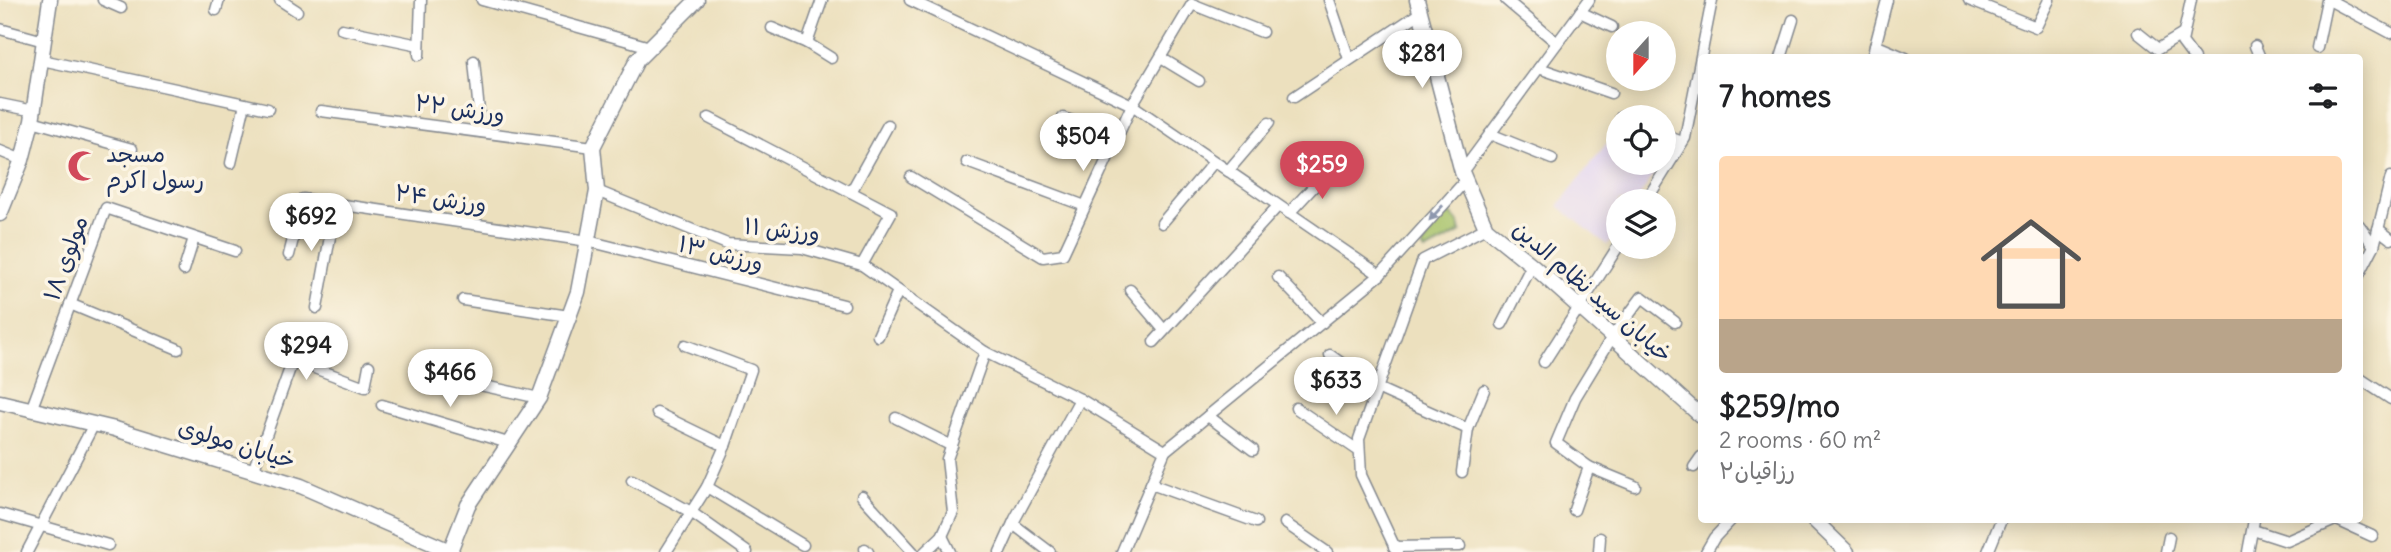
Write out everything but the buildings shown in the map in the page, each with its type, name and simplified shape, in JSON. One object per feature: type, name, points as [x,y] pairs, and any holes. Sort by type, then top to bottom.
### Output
[{"type":"street","points":[[0,214],[22,160],[33,116],[50,0]]},
{"type":"street","points":[[103,0],[121,8]]},
{"type":"street","points":[[280,0],[297,11]]},
{"type":"street","points":[[342,29],[419,50],[421,0]]},
{"type":"street","points":[[482,0],[650,47]]},
{"type":"street","points":[[451,552],[468,505],[539,398],[578,292],[597,191],[593,147],[637,60],[697,0]]},
{"type":"street","points":[[807,43],[822,0]]},
{"type":"street","points":[[910,0],[1132,105],[1380,275]]},
{"type":"street","points":[[1329,0],[1349,59]]},
{"type":"street","points":[[1506,0],[1557,43]]},
{"type":"street","points":[[1122,552],[1166,451],[1380,275],[1464,176],[1490,134],[1589,0]]},
{"type":"street","points":[[1701,54],[1713,0]]},
{"type":"street","points":[[1873,54],[1887,0]]},
{"type":"street","points":[[1969,0],[2036,27],[2049,0]]},
{"type":"street","points":[[2191,0],[2182,42],[2191,54]]},
{"type":"street","points":[[2317,48],[2328,0],[2391,33]]},
{"type":"street","points":[[911,177],[1043,257],[1063,254],[1132,105],[1192,4],[1262,32]]},
{"type":"street","points":[[1294,97],[1418,6],[1464,176],[1486,228],[1423,260],[1359,439],[1359,451],[1361,475],[1396,549],[1460,546]]},
{"type":"street","points":[[1580,12],[1606,24]]},
{"type":"street","points":[[1782,54],[1793,20]]},
{"type":"street","points":[[772,28],[807,43],[831,58]]},
{"type":"street","points":[[0,29],[44,41]]},
{"type":"street","points":[[2138,33],[2158,49],[2183,34]]},
{"type":"street","points":[[1875,45],[1896,54]]},
{"type":"street","points":[[2255,46],[2258,54]]},
{"type":"street","points":[[1161,58],[1199,81]]},
{"type":"street","points":[[42,60],[268,109]]},
{"type":"street","points":[[474,61],[481,132]]},
{"type":"street","points":[[1539,68],[1611,93]]},
{"type":"street","points":[[1653,189],[1682,142],[1698,69]]},
{"type":"street","points":[[0,104],[132,149]]},
{"type":"street","points":[[231,163],[246,104]]},
{"type":"street","name":"ورزش ۲۲","points":[[321,111],[593,147]]},
{"type":"street","points":[[709,118],[891,214],[862,265]]},
{"type":"street","points":[[1063,118],[1117,136]]},
{"type":"street","points":[[1227,171],[1269,123]]},
{"type":"street","points":[[851,192],[888,125]]},
{"type":"street","points":[[1490,134],[1552,159]]},
{"type":"street","points":[[1676,140],[1682,142]]},
{"type":"street","points":[[0,151],[22,160]]},
{"type":"street","points":[[967,162],[1085,206]]},
{"type":"street","points":[[1163,223],[1214,162]]},
{"type":"street","points":[[1289,213],[1331,168]]},
{"type":"street","points":[[2363,267],[2374,246],[2391,177]]},
{"type":"street","name":"ورزش ۱۱","points":[[597,191],[727,244],[802,248],[862,265],[985,352],[1080,400],[1166,451]]},
{"type":"street","name":"ورزش ۲۴","points":[[289,256],[303,199],[588,241]]},
{"type":"street","points":[[317,308],[337,204]]},
{"type":"street","points":[[1154,342],[1278,206]]},
{"type":"street","name":"مولوی ۱۸","points":[[31,410],[106,208],[235,251]]},
{"type":"street","name":"خیابان سید نظام الدین","points":[[1486,228],[1532,265],[1698,413]]},
{"type":"street","points":[[2378,229],[2391,239]]},
{"type":"street","points":[[2363,231],[2374,246]]},
{"type":"street","points":[[184,270],[194,238]]},
{"type":"street","name":"ورزش ۱۳","points":[[588,241],[844,305]]},
{"type":"street","points":[[1406,246],[1423,260]]},
{"type":"street","points":[[1544,362],[1610,259]]},
{"type":"street","points":[[1502,324],[1532,265]]},
{"type":"street","points":[[1278,277],[1322,323]]},
{"type":"street","points":[[1130,290],[1164,330]]},
{"type":"street","points":[[878,336],[898,291]]},
{"type":"street","points":[[1635,486],[1589,467],[1556,443],[1575,398],[1612,337],[1642,297],[1675,322]]},
{"type":"street","points":[[463,300],[569,316]]},
{"type":"street","points":[[70,304],[178,349]]},
{"type":"street","points":[[666,552],[707,487],[725,446],[751,370],[685,345]]},
{"type":"street","points":[[925,552],[942,536],[953,512],[947,459],[985,352]]},
{"type":"street","points":[[1330,355],[1377,388],[1468,429]]},
{"type":"street","points":[[253,471],[293,360],[365,387],[369,366]]},
{"type":"street","points":[[416,371],[539,398]]},
{"type":"street","points":[[2363,381],[2391,399]]},
{"type":"street","points":[[1462,472],[1468,429],[1484,390]]},
{"type":"street","points":[[1000,552],[1080,400]]},
{"type":"street","name":"خیابان مولوی","points":[[0,402],[94,424],[301,486],[431,548],[451,552]]},
{"type":"street","points":[[382,405],[508,443]]},
{"type":"street","points":[[1296,408],[1359,451]]},
{"type":"street","points":[[657,413],[725,446]]},
{"type":"street","points":[[1208,416],[1253,450]]},
{"type":"street","points":[[896,418],[952,446]]},
{"type":"street","points":[[27,552],[94,424]]},
{"type":"street","points":[[1694,467],[1698,461]]},
{"type":"street","points":[[1574,510],[1589,467]]},
{"type":"street","points":[[632,480],[691,512],[747,552]]},
{"type":"street","points":[[1152,484],[1256,522]]},
{"type":"street","points":[[707,487],[803,545]]},
{"type":"street","points":[[862,496],[913,552]]},
{"type":"street","points":[[0,514],[107,545]]},
{"type":"street","points":[[1285,523],[1327,552]]},
{"type":"street","points":[[1706,552],[1714,538],[1728,523]]},
{"type":"street","points":[[1817,523],[1847,552]]},
{"type":"street","points":[[1989,552],[2000,523]]},
{"type":"street","points":[[2248,552],[2254,525],[2287,541],[2329,523]]},
{"type":"street","points":[[2343,523],[2372,536]]},
{"type":"street","points":[[1013,524],[1050,552]]},
{"type":"street","points":[[942,536],[950,552]]},
{"type":"street","points":[[2166,552],[2169,537]]},
{"type":"street","points":[[1599,552],[1600,538]]},
{"type":"shaded area","points":[[1606,144],[1606,175],[1654,175],[1644,189],[1606,189],[1606,244],[1558,206]]},
{"type":"green space","points":[[1451,214],[1459,224],[1461,232],[1425,251],[1422,247],[1443,215]]},
{"type":"place","name":"مسجد رسول اکرم","points":[[83,166]]}]
